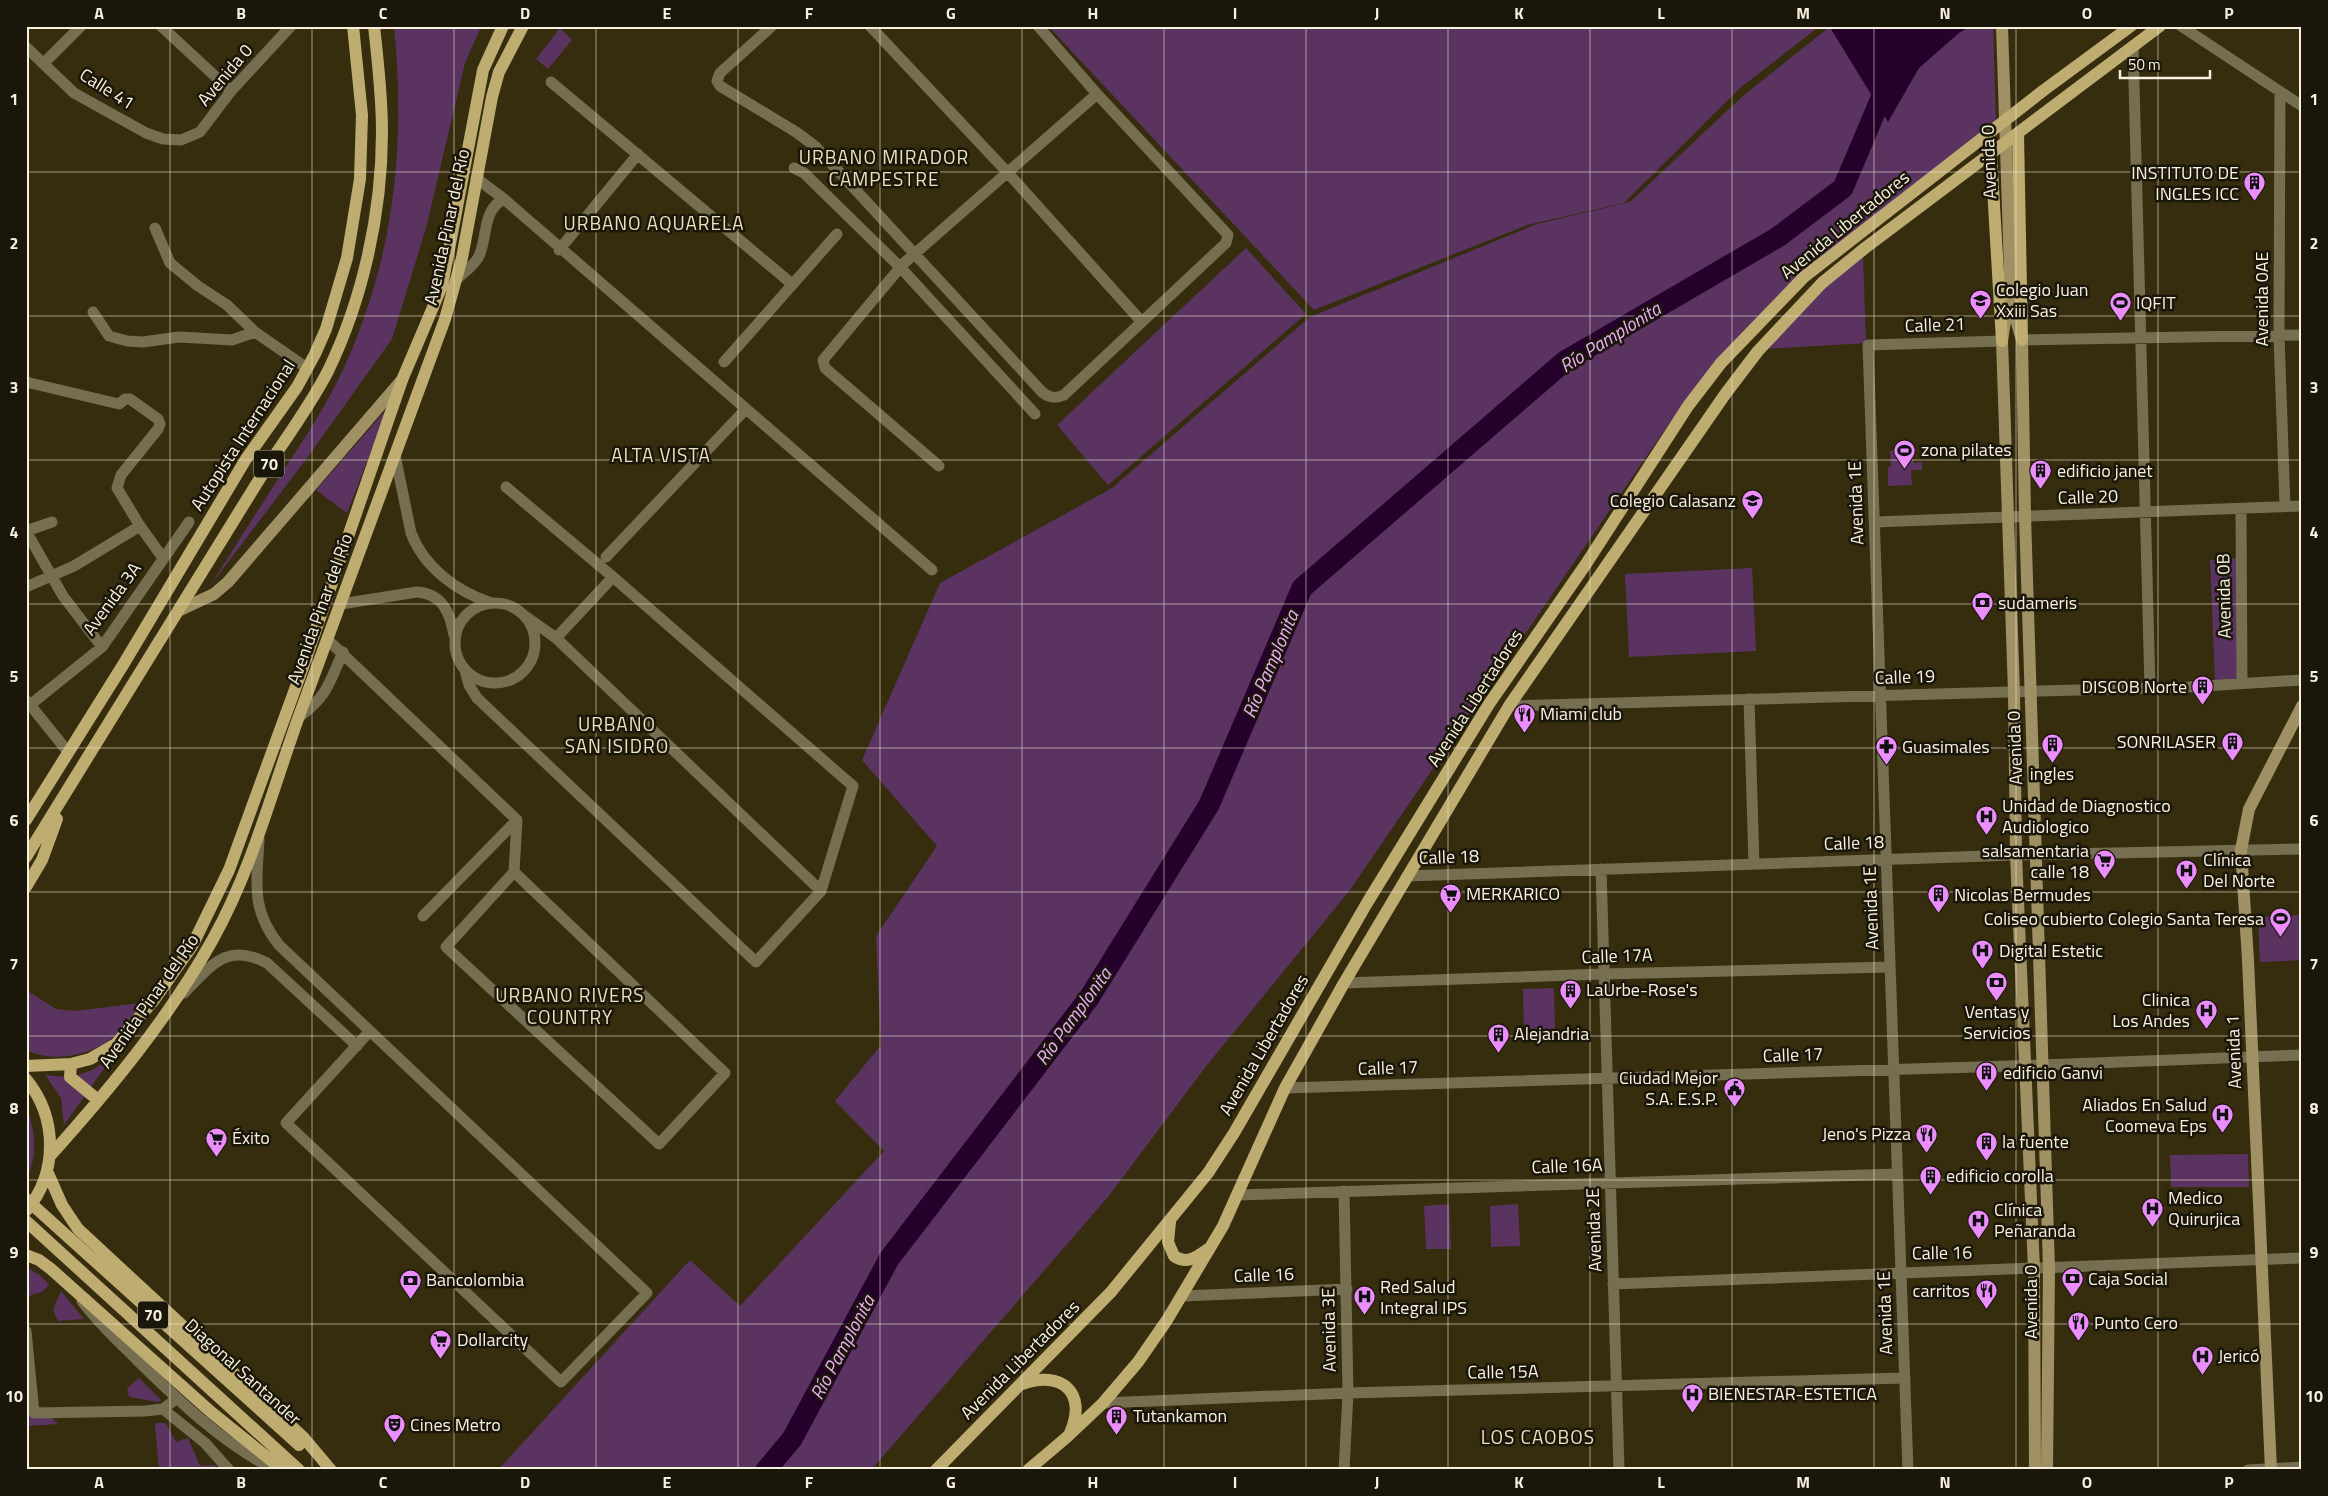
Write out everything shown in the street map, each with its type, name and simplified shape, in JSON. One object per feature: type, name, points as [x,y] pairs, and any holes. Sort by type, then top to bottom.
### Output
[{"type":"main road","name":"Autopista Internacional","points":[[28,815],[246,459],[288,400],[315,354],[333,309],[353,231],[360,179],[362,129],[360,82],[353,26]]},
{"type":"main road","name":"Autopista Internacional","points":[[26,858],[326,373],[349,321],[369,247],[379,184],[382,134],[374,26]]},
{"type":"main road","name":"Avenida Pinar del Río","points":[[26,1066],[71,1064],[90,1059],[116,1044],[154,1000],[192,946],[212,908],[243,833],[402,380],[442,286],[483,70],[503,26]]},
{"type":"main road","name":"Avenida Pinar del Río","points":[[50,1156],[98,1100],[175,1001],[202,959],[230,907],[259,834],[299,717],[445,320],[457,279],[492,97],[499,72],[523,26]]},
{"type":"main road","name":"Avenida Libertadores","points":[[936,1470],[1102,1302],[1199,1186],[1226,1147],[1367,903],[1489,704],[1586,564],[1688,406],[1721,362],[1804,277],[2044,90],[2131,26]]},
{"type":"main road","name":"Avenida Libertadores","points":[[1028,1470],[1103,1403],[1138,1362],[1183,1296],[1212,1246],[1237,1195],[1284,1088],[1407,876],[1509,706],[1726,392],[1758,351],[1822,283],[1865,248],[2160,26]]},
{"type":"main road","points":[[2018,134],[2022,340]]},
{"type":"main road","points":[[1991,154],[2002,341]]},
{"type":"main road","name":"Autopista Internacional","points":[[26,887],[42,860],[66,794]]},
{"type":"main road","points":[[71,1064],[70,1077],[98,1100]]},
{"type":"main road","points":[[26,1079],[39,1098],[46,1116],[50,1136],[50,1156],[47,1171],[40,1191],[26,1211]]},
{"type":"main road","points":[[47,1171],[62,1205],[78,1229],[304,1438],[329,1470]]},
{"type":"main road","name":"Diagonal Santander","points":[[26,1199],[329,1470]]},
{"type":"main road","name":"Diagonal Santander","points":[[26,1221],[298,1470]]},
{"type":"main road","points":[[1170,1222],[1168,1242],[1170,1250],[1179,1259],[1196,1258],[1212,1246]]},
{"type":"main road","points":[[26,1254],[44,1264],[211,1412],[283,1470]]},
{"type":"main road","points":[[1019,1385],[1034,1380],[1046,1379],[1067,1386],[1074,1396],[1077,1406],[1076,1417],[1067,1437]]},
{"type":"street","points":[[44,63],[81,26]]},
{"type":"street","points":[[161,26],[231,91]]},
{"type":"street","name":"Avenida 0","points":[[181,140],[200,132],[231,91],[291,26]]},
{"type":"street","points":[[772,26],[720,73],[717,79],[718,84],[796,132],[816,147],[1042,392],[1052,398],[1064,396],[1141,321],[1226,243],[1228,235],[1097,94],[1038,26]]},
{"type":"street","points":[[870,26],[1008,173],[1141,321]]},
{"type":"street","name":"Avenida 0","points":[[2002,26],[2010,271],[2009,296],[2002,341],[2014,692],[2016,855],[2034,1268],[2035,1470]]},
{"type":"street","points":[[2181,26],[2302,106]]},
{"type":"street","points":[[2133,46],[2150,688]]},
{"type":"street","name":"Calle 41","points":[[26,47],[74,92],[162,140],[181,140]]},
{"type":"street","points":[[551,82],[792,284]]},
{"type":"street","name":"Avenida 0AE","points":[[2280,92],[2278,336],[2285,506]]},
{"type":"street","points":[[939,466],[825,368],[822,363],[901,265],[1097,94]]},
{"type":"street","points":[[559,250],[638,154]]},
{"type":"street","points":[[794,168],[804,173],[901,265],[1035,414]]},
{"type":"street","points":[[476,178],[504,199],[559,250],[932,570]]},
{"type":"street","points":[[457,279],[477,260],[490,212],[496,203],[504,199]]},
{"type":"street","points":[[155,228],[170,263],[227,306],[255,332],[307,368]]},
{"type":"street","points":[[724,362],[838,234]]},
{"type":"street","name":"Avenida 0","points":[[2009,296],[2022,340],[2025,516],[2049,1268],[2047,1470]]},
{"type":"street","points":[[93,312],[109,336],[127,341],[143,342],[179,337],[232,340],[255,332]]},
{"type":"street","points":[[2022,340],[2302,335]]},
{"type":"street","name":"Calle 21","points":[[1868,345],[2002,341]]},
{"type":"street","name":"Avenida 1E","points":[[1868,345],[1908,1470]]},
{"type":"street","points":[[180,610],[214,594],[228,582],[402,380]]},
{"type":"street","points":[[26,382],[119,404],[125,399],[130,399],[158,419],[160,424],[158,429],[121,475],[117,488],[140,526],[163,558]]},
{"type":"street","points":[[606,557],[746,409]]},
{"type":"street","points":[[395,455],[410,533],[415,545],[442,576],[457,589],[488,602],[506,604],[517,608],[556,638],[821,891]]},
{"type":"street","points":[[465,670],[469,685],[476,698],[756,962],[821,891],[853,786],[613,577],[506,487]]},
{"type":"street","name":"Calle 20","points":[[1875,522],[2302,506]]},
{"type":"street","name":"Avenida 0B","points":[[2241,509],[2242,682]]},
{"type":"street","points":[[52,522],[26,531],[63,596],[102,646]]},
{"type":"street","name":"Avenida 3A","points":[[28,703],[102,646],[189,522]]},
{"type":"street","points":[[26,587],[74,566],[140,526]]},
{"type":"street","points":[[556,638],[613,577]]},
{"type":"street","points":[[341,604],[418,592],[427,593],[438,599],[446,607],[454,637],[454,649],[458,661],[465,670],[475,678],[487,682],[500,683],[512,679],[522,672],[530,663],[535,651],[536,638],[526,616]]},
{"type":"street","points":[[454,637],[458,625],[466,614],[476,606],[488,602]]},
{"type":"street","points":[[328,640],[343,652],[517,820],[514,872],[446,947],[659,1144],[725,1073],[514,872]]},
{"type":"street","points":[[299,717],[324,696],[343,652]]},
{"type":"street","name":"Calle 19","points":[[1509,706],[2031,692],[2302,680]]},
{"type":"street","points":[[1749,699],[1754,864]]},
{"type":"street","points":[[28,703],[68,752]]},
{"type":"street","name":"Avenida 1","points":[[2271,1469],[2242,850],[2250,809],[2302,706]]},
{"type":"street","points":[[423,916],[517,820]]},
{"type":"street","points":[[259,834],[257,898],[260,916],[267,931],[278,945],[647,1293],[561,1382],[286,1123],[369,1032]]},
{"type":"street","name":"Calle 18","points":[[1407,876],[2016,855],[2302,849]]},
{"type":"street","name":"Avenida 2E","points":[[1601,869],[1619,1470]]},
{"type":"street","points":[[175,1001],[219,960],[234,954],[251,955],[267,963],[357,1046]]},
{"type":"street","name":"Calle 17A","points":[[1344,983],[1890,967]]},
{"type":"street","points":[[335,1025],[348,1012]]},
{"type":"street","name":"Calle 17","points":[[1284,1088],[2042,1066],[2302,1055]]},
{"type":"street","name":"Calle 16A","points":[[1237,1195],[1897,1174]]},
{"type":"street","name":"Avenida 3E","points":[[1344,1191],[1348,1393],[1344,1470]]},
{"type":"street","name":"Calle 16","points":[[1613,1284],[2302,1258]]},
{"type":"street","points":[[72,1288],[89,1311],[176,1399],[225,1439],[275,1470]]},
{"type":"street","name":"Calle 16","points":[[1183,1296],[1347,1289]]},
{"type":"street","points":[[26,1331],[34,1414],[163,1408],[176,1399]]},
{"type":"street","name":"Calle 15A","points":[[1103,1403],[1348,1393],[1904,1378]]},
{"type":"street","points":[[163,1408],[204,1443],[230,1470]]},
{"type":"street","points":[[2248,1470],[2302,1467]]},
{"type":"shaded area","points":[[394,26],[481,27],[465,63],[426,228],[392,339],[307,458],[210,586],[330,396],[360,328],[374,286],[385,244],[397,159],[398,115]]},
{"type":"shaded area","points":[[1048,26],[1820,26],[1740,88],[1624,203],[1527,225],[1314,310]]},
{"type":"shaded area","points":[[1831,26],[1993,26],[1996,122],[1799,275],[1672,419],[1350,890],[1207,1065],[1108,1197],[871,1470],[498,1470],[690,1260],[740,1306],[884,1151],[835,1101],[881,1045],[876,936],[937,846],[862,760],[940,583],[1112,488],[1310,317],[1537,224],[1630,202],[1744,95]]},
{"type":"shaded area","points":[[1835,26],[1971,26],[1959,33],[1919,68],[1888,122],[1831,29]]},
{"type":"shaded area","points":[[560,28],[572,40],[548,69],[536,59]]},
{"type":"shaded area","points":[[1246,248],[1306,314],[1108,485],[1057,425]]},
{"type":"shaded area","points":[[1863,255],[1866,343],[1764,349],[1823,286]]},
{"type":"shaded area","points":[[387,409],[347,513],[316,490]]},
{"type":"shaded area","name":"zona pilates","points":[[1896,450],[1896,459],[1903,459],[1903,465],[1908,465],[1909,458],[1913,458],[1914,463],[1922,462],[1922,470],[1911,470],[1912,485],[1888,486],[1888,468],[1891,466],[1890,451]]},
{"type":"shaded area","points":[[2239,558],[2241,679],[2215,680],[2210,560]]},
{"type":"shaded area","points":[[1752,568],[1756,651],[1629,657],[1625,574]]},
{"type":"shaded area","name":"Coliseo cubierto Colegio Santa Teresa","points":[[2302,915],[2302,960],[2260,962],[2258,917]]},
{"type":"shaded area","points":[[1554,988],[1555,1033],[1524,1035],[1523,989]]},
{"type":"shaded area","points":[[26,990],[56,1009],[75,1011],[140,1003],[142,1007],[118,1033],[98,1047],[74,1055],[62,1057],[49,1056],[26,1050]]},
{"type":"shaded area","points":[[120,1046],[64,1125],[61,1098],[45,1075],[68,1076],[87,1072],[104,1062]]},
{"type":"shaded area","points":[[26,1105],[32,1124],[34,1152],[33,1161],[26,1179]]},
{"type":"shaded area","points":[[2248,1154],[2249,1187],[2171,1187],[2170,1155]]},
{"type":"shaded area","points":[[1449,1204],[1451,1249],[1426,1249],[1424,1206]]},
{"type":"shaded area","points":[[1518,1204],[1520,1246],[1491,1247],[1490,1206]]},
{"type":"shaded area","points":[[26,1267],[41,1276],[49,1285],[42,1292],[31,1295],[26,1302]]},
{"type":"shaded area","points":[[61,1291],[84,1319],[58,1321],[53,1310]]},
{"type":"shaded area","points":[[26,1362],[30,1407],[40,1407],[58,1424],[26,1426]]},
{"type":"shaded area","points":[[139,1378],[161,1400],[158,1402],[129,1397],[127,1388]]},
{"type":"shaded area","points":[[155,1423],[166,1423],[176,1442],[188,1438],[200,1466],[214,1465],[220,1470],[159,1470]]},
{"type":"waterway","name":"Río Pamplonita","points":[[766,1470],[792,1439],[889,1259],[1089,998],[1209,805],[1302,588],[1565,361],[1778,237],[1843,188],[1887,84],[1891,79]]},
{"type":"place","name":"INSTITUTO DE INGLES ICC","points":[[2255,202]]},
{"type":"place","name":"Colegio Juan Xxiii Sas","points":[[1980,319]]},
{"type":"place","name":"IQFIT","points":[[2120,322]]},
{"type":"place","name":"zona pilates","points":[[1905,469]]},
{"type":"place","name":"edificio janet","points":[[2041,490]]},
{"type":"place","name":"Colegio Calasanz","points":[[1752,520]]},
{"type":"place","name":"sudameris","points":[[1982,622]]},
{"type":"place","name":"DISCOB Norte","points":[[2203,706]]},
{"type":"place","name":"Miami club","points":[[1524,733]]},
{"type":"place","name":"SONRILASER","points":[[2232,761]]},
{"type":"place","name":"ingles","points":[[2052,763]]},
{"type":"place","name":"Guasimales","points":[[1886,766]]},
{"type":"place","name":"Unidad de Diagnostico Audiologico","points":[[1986,835]]},
{"type":"place","name":"salsamentaria calle 18","points":[[2105,880]]},
{"type":"place","name":"Clínica Del Norte","points":[[2187,889]]},
{"type":"place","name":"MERKARICO","points":[[1450,913]]},
{"type":"place","name":"Nicolas Bermudes","points":[[1938,914]]},
{"type":"place","name":"Coliseo cubierto Colegio Santa Teresa","points":[[2280,938]]},
{"type":"place","name":"Digital Estetic","points":[[1983,970]]},
{"type":"place","name":"Ventas y Servicios","points":[[1997,1001]]},
{"type":"place","name":"LaUrbe-Rose's","points":[[1570,1009]]},
{"type":"place","name":"Clinica Los Andes","points":[[2206,1029]]},
{"type":"place","name":"Alejandria","points":[[1498,1053]]},
{"type":"place","name":"edificio Ganvi","points":[[1987,1092]]},
{"type":"place","name":"Ciudad Mejor S.A. E.S.P.","points":[[1734,1107]]},
{"type":"place","name":"Aliados En Salud Coomeva Eps","points":[[2223,1134]]},
{"type":"place","name":"Jeno's Pizza","points":[[1927,1153]]},
{"type":"place","name":"Éxito","points":[[216,1157]]},
{"type":"place","name":"la fuente","points":[[1986,1161]]},
{"type":"place","name":"edificio corolla","points":[[1930,1195]]},
{"type":"place","name":"Medico Quirurjica","points":[[2152,1227]]},
{"type":"place","name":"Clínica Peñaranda","points":[[1978,1239]]},
{"type":"place","name":"Caja Social","points":[[2072,1298]]},
{"type":"place","name":"Bancolombia","points":[[410,1299]]},
{"type":"place","name":"carritos","points":[[1986,1310]]},
{"type":"place","name":"Red Salud Integral IPS","points":[[1364,1316]]},
{"type":"place","name":"Punto Cero","points":[[2078,1342]]},
{"type":"place","name":"Dollarcity","points":[[441,1359]]},
{"type":"place","name":"Jericó","points":[[2202,1375]]},
{"type":"place","name":"BIENESTAR-ESTETICA","points":[[1692,1413]]},
{"type":"place","name":"Tutankamon","points":[[1117,1435]]},
{"type":"place","name":"Cines Metro","points":[[394,1444]]},
{"type":"district","name":"URBANO MIRADOR CAMPESTRE","points":[[884,168]]},
{"type":"district","name":"URBANO AQUARELA","points":[[654,223]]},
{"type":"district","name":"ALTA VISTA","points":[[661,455]]},
{"type":"district","name":"URBANO SAN ISIDRO","points":[[617,735]]},
{"type":"district","name":"URBANO RIVERS COUNTRY","points":[[570,1006]]},
{"type":"district","name":"LOS CAOBOS","points":[[1538,1437]]}]
